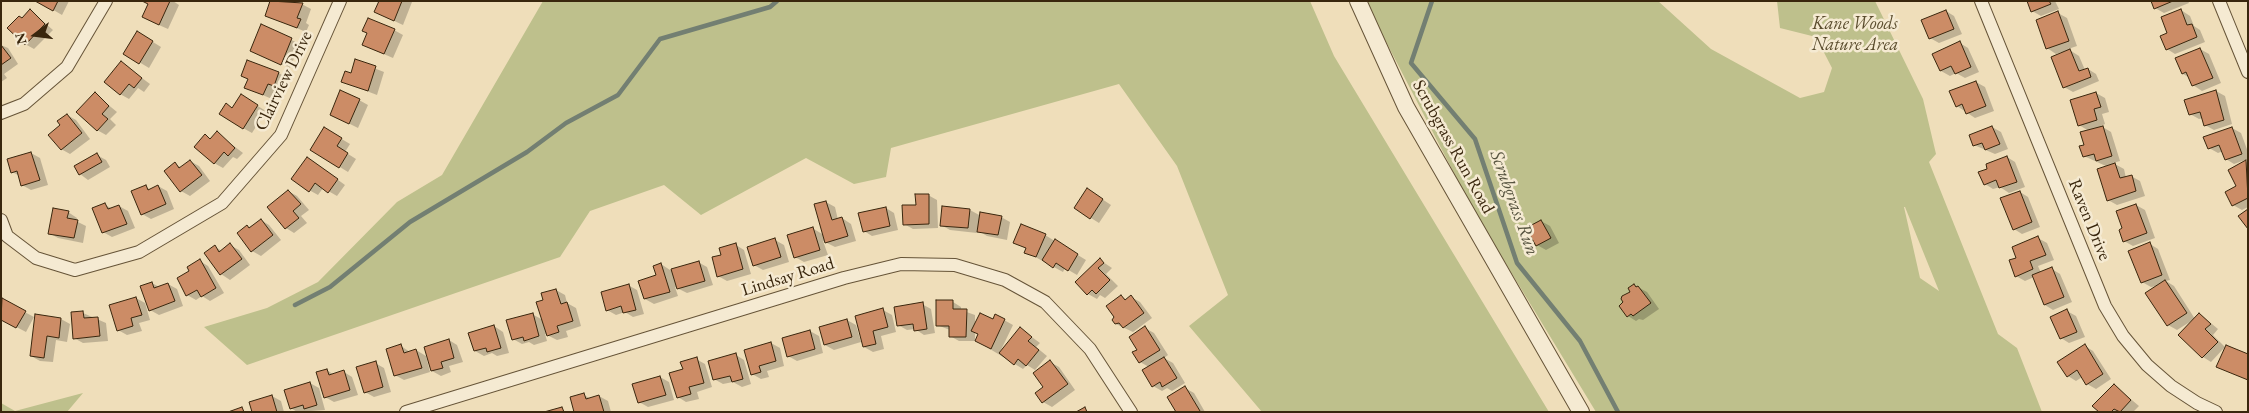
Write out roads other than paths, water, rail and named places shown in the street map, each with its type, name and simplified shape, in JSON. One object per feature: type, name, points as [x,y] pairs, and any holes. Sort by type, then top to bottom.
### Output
[{"type":"street","points":[[1,113],[24,104],[67,67],[106,1]]},
{"type":"street","name":"Clairview Drive","points":[[1,220],[7,236],[36,258],[75,270],[139,252],[222,203],[281,135],[340,1]]},
{"type":"street","name":"Scrubgrass Run Road","points":[[1358,1],[1406,107],[1581,412]]},
{"type":"street","name":"Raven Drive","points":[[1981,1],[2105,306],[2123,336],[2146,365],[2171,386],[2216,412]]},
{"type":"street","points":[[2219,1],[2248,72]]},
{"type":"street","name":"Lindsay Road","points":[[406,412],[844,278],[901,264],[955,265],[1005,280],[1045,302],[1090,349],[1131,412]]},
{"type":"waterway","points":[[295,305],[330,287],[410,222],[527,152],[566,123],[618,95],[660,39],[770,7],[777,1]]},
{"type":"waterway","name":"Scrubgrass Run","points":[[1432,1],[1411,63],[1475,139],[1517,263],[1580,341],[1618,412]]},
{"type":"park label","name":"Kane Woods Nature Area","points":[[1855,34]]}]
